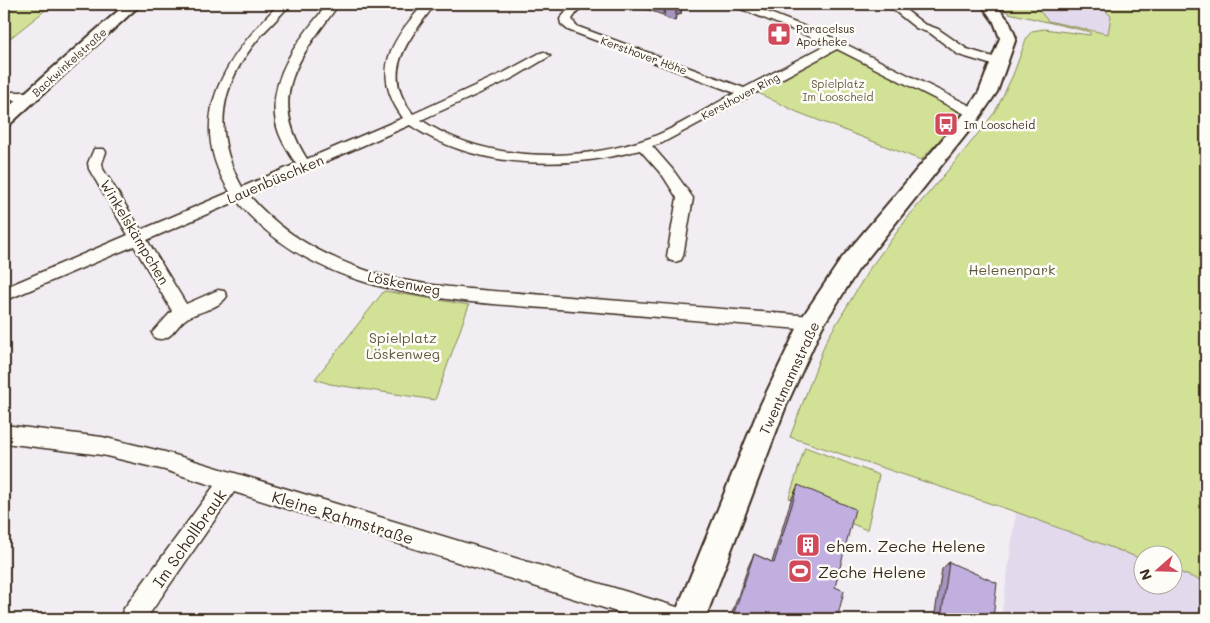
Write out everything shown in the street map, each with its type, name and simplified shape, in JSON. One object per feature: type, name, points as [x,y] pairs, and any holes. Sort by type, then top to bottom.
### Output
[{"type":"street","name":"Backwinkelstraße","points":[[4,120],[134,4]]},
{"type":"street","name":"Löskenweg","points":[[285,4],[241,54],[224,84],[219,99],[215,126],[217,143],[227,174],[239,194],[259,217],[297,245],[339,267],[386,282],[468,295],[812,323]]},
{"type":"street","points":[[304,166],[291,146],[285,132],[281,102],[283,87],[289,66],[300,47],[334,4]]},
{"type":"street","name":"Kersthover Ring","points":[[430,4],[416,20],[401,43],[392,65],[391,76],[394,88],[404,109],[412,119],[443,137],[466,146],[524,158],[578,157],[643,145],[679,129],[836,44]]},
{"type":"street","name":"Kersthover Höhe","points":[[578,4],[566,19],[567,24],[572,28],[745,93]]},
{"type":"street","points":[[738,4],[836,44],[974,113]]},
{"type":"street","points":[[891,4],[920,26],[934,31],[963,52],[999,63]]},
{"type":"street","name":"Twentmannstraße","points":[[689,619],[773,406],[812,323],[850,264],[974,113],[988,92],[1008,38],[1001,21],[988,4]]},
{"type":"street","name":"Lauenbüschken","points":[[4,295],[412,119],[509,75],[544,56]]},
{"type":"street","points":[[4,96],[30,96]]},
{"type":"street","points":[[643,145],[668,173],[685,198],[675,256]]},
{"type":"street","name":"Winkelskämpchen","points":[[99,152],[95,163],[96,169],[182,312]]},
{"type":"street","points":[[161,333],[182,312],[193,309],[218,296]]},
{"type":"street","name":"Kleine Rahmstraße","points":[[4,434],[102,446],[165,461],[677,619]]},
{"type":"street","name":"Im Schollbrauk","points":[[132,619],[229,482]]},
{"type":"shaded area","points":[[1034,4],[1098,4],[1112,16],[1109,34],[1048,21]]},
{"type":"shaded area","points":[[1016,512],[1132,555],[1132,596],[1182,596],[1182,573],[1206,582],[1206,619],[1001,619]]},
{"type":"green space","points":[[4,4],[53,4],[4,43]]},
{"type":"green space","name":"Helenenpark","points":[[996,4],[1034,4],[1048,21],[1108,34],[1111,16],[1098,4],[1206,4],[1206,582],[1182,573],[1182,546],[1132,546],[1132,555],[1016,512],[790,437],[826,341],[870,268],[909,216],[995,112],[1013,75],[1027,37],[1032,31],[1044,29],[1090,35],[1090,32],[1009,13]]},
{"type":"green space","name":"Spielplatz Im Looscheid","points":[[838,48],[956,110],[961,117],[921,160],[797,112],[756,92]]},
{"type":"green space","name":"Spielplatz Löskenweg","points":[[384,291],[469,305],[435,400],[330,384],[315,379]]},
{"type":"green space","points":[[805,447],[879,475],[867,530],[789,498]]},
{"type":"building","points":[[677,4],[676,9],[665,5]]},
{"type":"building","name":"ehem. Zeche Helene","points":[[798,485],[855,509],[835,587],[844,591],[837,619],[747,619],[734,613],[754,554],[774,563]]},
{"type":"building","points":[[949,562],[997,583],[993,619],[941,619]]},
{"type":"place","name":"Paracelsus Apotheke","points":[[779,34]]},
{"type":"place","name":"Im Looscheid","points":[[946,124]]},
{"type":"place","name":"ehem. Zeche Helene","points":[[808,545]]},
{"type":"place","name":"Zeche Helene","points":[[800,571]]}]
